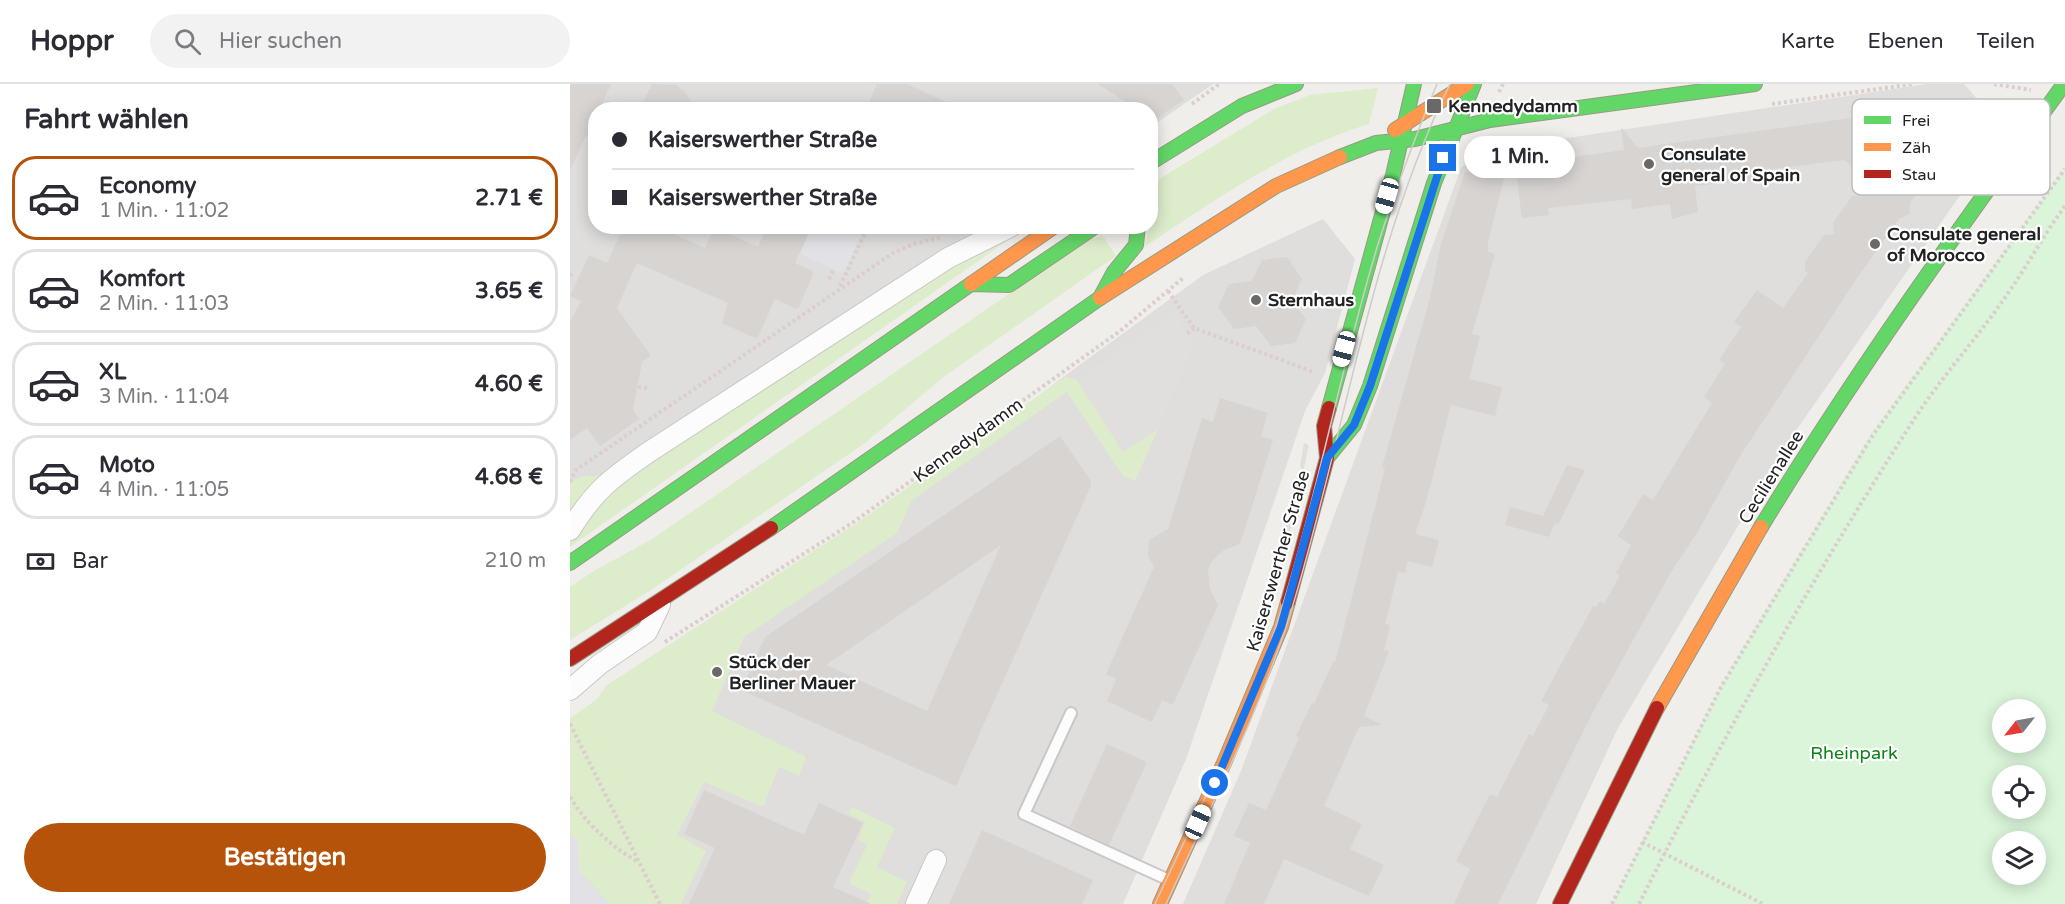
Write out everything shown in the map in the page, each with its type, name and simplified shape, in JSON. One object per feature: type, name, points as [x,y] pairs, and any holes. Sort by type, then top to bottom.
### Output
[{"type":"main road","points":[[1158,158],[1274,84]]},
{"type":"main road","points":[[1242,106],[1296,84]]},
{"type":"main road","name":"Kaiserswerther Straße","points":[[1160,904],[1250,706],[1281,627],[1327,458],[1324,426],[1333,389],[1414,84]]},
{"type":"main road","points":[[570,659],[661,602],[1100,298],[1276,186],[1317,166],[1376,143],[1467,84]]},
{"type":"main road","name":"Kaiserswerther Straße","points":[[1327,458],[1354,425],[1370,386],[1434,183],[1474,84]]},
{"type":"main road","points":[[1376,143],[1400,141],[1533,112],[1755,84]]},
{"type":"main road","name":"Cecilienallee","points":[[1560,904],[1639,740],[1731,576],[1861,369],[1981,195]]},
{"type":"main road","points":[[570,563],[1043,234]]},
{"type":"main road","points":[[970,284],[1009,285],[1084,234]]},
{"type":"main road","points":[[1100,298],[1115,271],[1137,245],[1141,234]]},
{"type":"street","points":[[570,500],[613,477],[948,258],[996,234]]},
{"type":"street","points":[[570,530],[592,496],[613,477]]},
{"type":"street","points":[[570,690],[600,664],[647,632],[661,602]]},
{"type":"street","points":[[916,904],[936,861]]},
{"type":"lane","points":[[1071,713],[1024,814],[1171,881]]},
{"type":"path","points":[[1499,94],[1503,84]]},
{"type":"path","points":[[1994,84],[2052,92]]},
{"type":"path","points":[[2050,190],[2065,169]]},
{"type":"path","points":[[1612,904],[1721,687],[1873,435],[2046,195]]},
{"type":"path","points":[[1638,904],[1664,852],[1825,561],[1912,422],[2009,293],[2043,236],[2065,206]]},
{"type":"path","points":[[840,286],[865,234]]},
{"type":"path","points":[[570,482],[576,470],[893,253],[914,244],[950,236]]},
{"type":"path","points":[[829,279],[834,269]]},
{"type":"path","name":"Kennedydamm","points":[[662,644],[852,523],[1120,331],[1192,271]]},
{"type":"path","points":[[1168,291],[1194,328],[1317,374],[1333,389]]},
{"type":"path","points":[[1187,333],[1194,328]]},
{"type":"path","points":[[638,387],[648,388]]},
{"type":"path","points":[[570,724],[660,904]]},
{"type":"path","points":[[570,797],[589,823],[617,850],[639,863]]},
{"type":"path","points":[[1642,842],[1763,904]]},
{"type":"shaded area","points":[[570,84],[1213,84],[1158,122],[1158,102],[588,102],[588,234],[998,234],[570,530]]},
{"type":"shaded area","points":[[1927,84],[1964,84],[1977,99],[1852,99],[1852,195],[1960,195],[1788,442],[1618,728],[1536,904],[1183,904],[1241,771],[1461,168],[1481,151]]},
{"type":"shaded area","points":[[1323,219],[1355,259],[1325,373],[1305,411],[1186,759],[1123,904],[573,904],[647,692],[1070,372],[1203,275]]},
{"type":"shaded area","points":[[809,234],[862,234],[844,274],[800,254]]},
{"type":"shaded area","points":[[1173,312],[1195,343],[1158,429],[1123,452],[1077,380]]},
{"type":"shaded area","points":[[1304,443],[1309,445],[1283,563],[1278,561],[1297,476],[1302,469],[1300,466]]},
{"type":"shaded area","points":[[570,833],[578,842],[580,872],[610,904],[570,904]]},
{"type":"green space","points":[[1378,88],[1369,124],[1309,147],[1252,177],[1144,247],[1148,234],[1158,234],[1158,180],[1274,109],[1310,95]]},
{"type":"green space","name":"Rheinpark","points":[[2065,167],[2065,904],[1611,904],[1720,687],[1871,433],[2045,195],[2050,195],[2050,188]]},
{"type":"green space","points":[[1103,236],[1116,256],[945,376],[865,443],[651,590],[570,640],[570,587],[592,572],[652,539],[1089,239]]},
{"type":"green space","points":[[1011,238],[570,547],[570,483],[587,476],[617,480],[997,239]]},
{"type":"green space","points":[[1065,377],[1077,380],[1123,452],[1158,429],[1135,481],[1123,476],[1067,392],[912,500],[897,533],[744,637],[712,711],[806,757],[799,776],[779,767],[763,807],[704,782],[677,835],[706,851],[681,904],[610,904],[580,872],[578,842],[570,833],[570,718],[596,700],[607,685],[854,525]]},
{"type":"green space","points":[[852,807],[895,828],[877,867],[907,882],[897,904],[866,904],[871,894],[849,883],[867,845],[858,840],[865,822],[849,814]]},
{"type":"building","points":[[570,84],[611,84],[603,102],[588,102],[588,137],[586,136],[570,170]]},
{"type":"building","points":[[652,84],[676,85],[686,93],[691,102],[643,102]]},
{"type":"building","points":[[877,84],[907,84],[946,102],[869,102]]},
{"type":"building","points":[[1098,84],[1172,84],[1184,100],[1158,118],[1158,102],[1126,102]]},
{"type":"building","points":[[1852,118],[1852,166],[1844,160],[1765,170],[1756,183],[1745,180],[1695,186],[1698,212],[1672,219],[1670,204],[1632,209],[1631,199],[1548,208],[1549,215],[1522,218],[1515,165],[1624,150],[1621,127],[1638,148]]},
{"type":"building","points":[[1507,166],[1488,243],[1488,252],[1495,254],[1472,334],[1480,336],[1469,379],[1502,387],[1495,416],[1451,405],[1426,502],[1415,534],[1439,540],[1432,567],[1407,561],[1405,573],[1398,572],[1385,624],[1390,625],[1384,650],[1389,651],[1364,716],[1382,725],[1359,727],[1324,806],[1362,824],[1350,849],[1384,865],[1369,896],[1284,859],[1264,904],[1224,904],[1250,843],[1234,836],[1249,803],[1266,810],[1299,738],[1296,736],[1333,662],[1335,663],[1385,468],[1382,467],[1430,298],[1441,244],[1465,172]]},
{"type":"building","points":[[1916,195],[1911,201],[1909,214],[1899,219],[1857,278],[1740,456],[1697,533],[1671,572],[1592,714],[1498,904],[1454,904],[1470,869],[1456,861],[1490,794],[1497,797],[1529,734],[1533,736],[1549,705],[1541,701],[1593,606],[1596,607],[1600,601],[1604,604],[1620,575],[1616,573],[1631,545],[1618,536],[1643,494],[1653,500],[1712,403],[1704,397],[1725,364],[1719,360],[1741,327],[1734,322],[1757,290],[1783,308],[1808,273],[1805,270],[1805,262],[1824,235],[1834,234],[1833,223],[1852,196]]},
{"type":"building","points":[[620,234],[674,234],[705,248],[711,234],[729,234],[758,247],[764,234],[808,234],[795,263],[812,271],[813,274],[799,307],[796,309],[775,299],[758,337],[755,338],[722,323],[728,303],[637,263],[617,308],[651,356],[642,362],[633,410],[639,419],[600,446],[587,428],[570,440],[570,321],[581,301],[570,296],[589,255],[607,263]]},
{"type":"building","name":"Sternhaus","points":[[1287,257],[1302,279],[1292,300],[1306,319],[1295,343],[1271,346],[1256,326],[1234,329],[1218,307],[1229,284],[1252,281],[1262,260]]},
{"type":"building","points":[[1220,398],[1268,413],[1261,436],[1273,440],[1240,544],[1224,550],[1211,562],[1208,569],[1210,589],[1218,605],[1173,705],[1162,700],[1152,722],[1107,701],[1116,679],[1106,674],[1154,567],[1148,556],[1149,540],[1168,529],[1202,418],[1213,422]]},
{"type":"building","points":[[1060,436],[1091,481],[956,786],[741,690],[765,637]],"holes":[[[1001,545],[927,711],[826,665]]]},
{"type":"building","points":[[1567,465],[1585,470],[1558,525],[1555,523],[1549,537],[1505,525],[1510,507],[1543,516]]},
{"type":"building","points":[[1107,744],[1147,762],[1109,845],[1070,826]]},
{"type":"building","points":[[704,790],[804,835],[819,803],[863,823],[833,887],[871,904],[689,904],[715,848],[684,834]]},
{"type":"building","points":[[982,830],[1093,880],[1082,904],[949,904]]},
{"type":"tram line","points":[[1155,904],[1241,719],[1270,643],[1296,559],[1379,241],[1437,84]]},
{"type":"tram line","points":[[1166,904],[1234,758],[1279,646],[1311,542],[1378,276],[1422,147],[1450,84]]},
{"type":"traffic: fast","points":[[1158,158],[1242,106],[1296,84]]},
{"type":"traffic: fast","points":[[1329,408],[1393,175],[1414,84]]},
{"type":"traffic: fast","points":[[1327,458],[1354,425],[1370,386],[1434,183],[1474,84]]},
{"type":"traffic: fast","points":[[1340,157],[1376,143],[1415,139],[1490,120],[1755,84]]},
{"type":"traffic: fast","points":[[2050,104],[2064,84]]},
{"type":"traffic: fast","points":[[1761,527],[1870,358],[1985,195]]},
{"type":"traffic: fast","points":[[570,563],[971,284],[1009,285],[1084,234]]},
{"type":"traffic: fast","points":[[771,528],[1100,298],[1114,272],[1136,245],[1137,234]]},
{"type":"traffic: slow","points":[[1395,130],[1467,84]]},
{"type":"traffic: slow","points":[[1100,298],[1276,186],[1340,157]]},
{"type":"traffic: slow","points":[[971,284],[1043,234]]},
{"type":"traffic: slow","points":[[1657,708],[1761,527]]},
{"type":"traffic: slow","points":[[1160,904],[1224,763],[1281,627],[1288,602]]},
{"type":"traffic: jam","points":[[1288,602],[1327,458],[1324,426],[1329,408]]},
{"type":"traffic: jam","points":[[570,659],[771,528]]},
{"type":"traffic: jam","points":[[1560,904],[1657,708]]},
{"type":"place","name":"Kennedydamm","points":[[1434,106]]},
{"type":"place","name":"Consulate general of Spain","points":[[1649,164]]},
{"type":"place","name":"Consulate general of Morocco","points":[[1875,244]]},
{"type":"place","name":"Sternhaus","points":[[1256,300]]},
{"type":"place","name":"Stück der Berliner Mauer","points":[[717,672]]},
{"type":"route","points":[[1215,783],[1258,686],[1281,627],[1327,458],[1354,425],[1370,386],[1443,158]]}]
